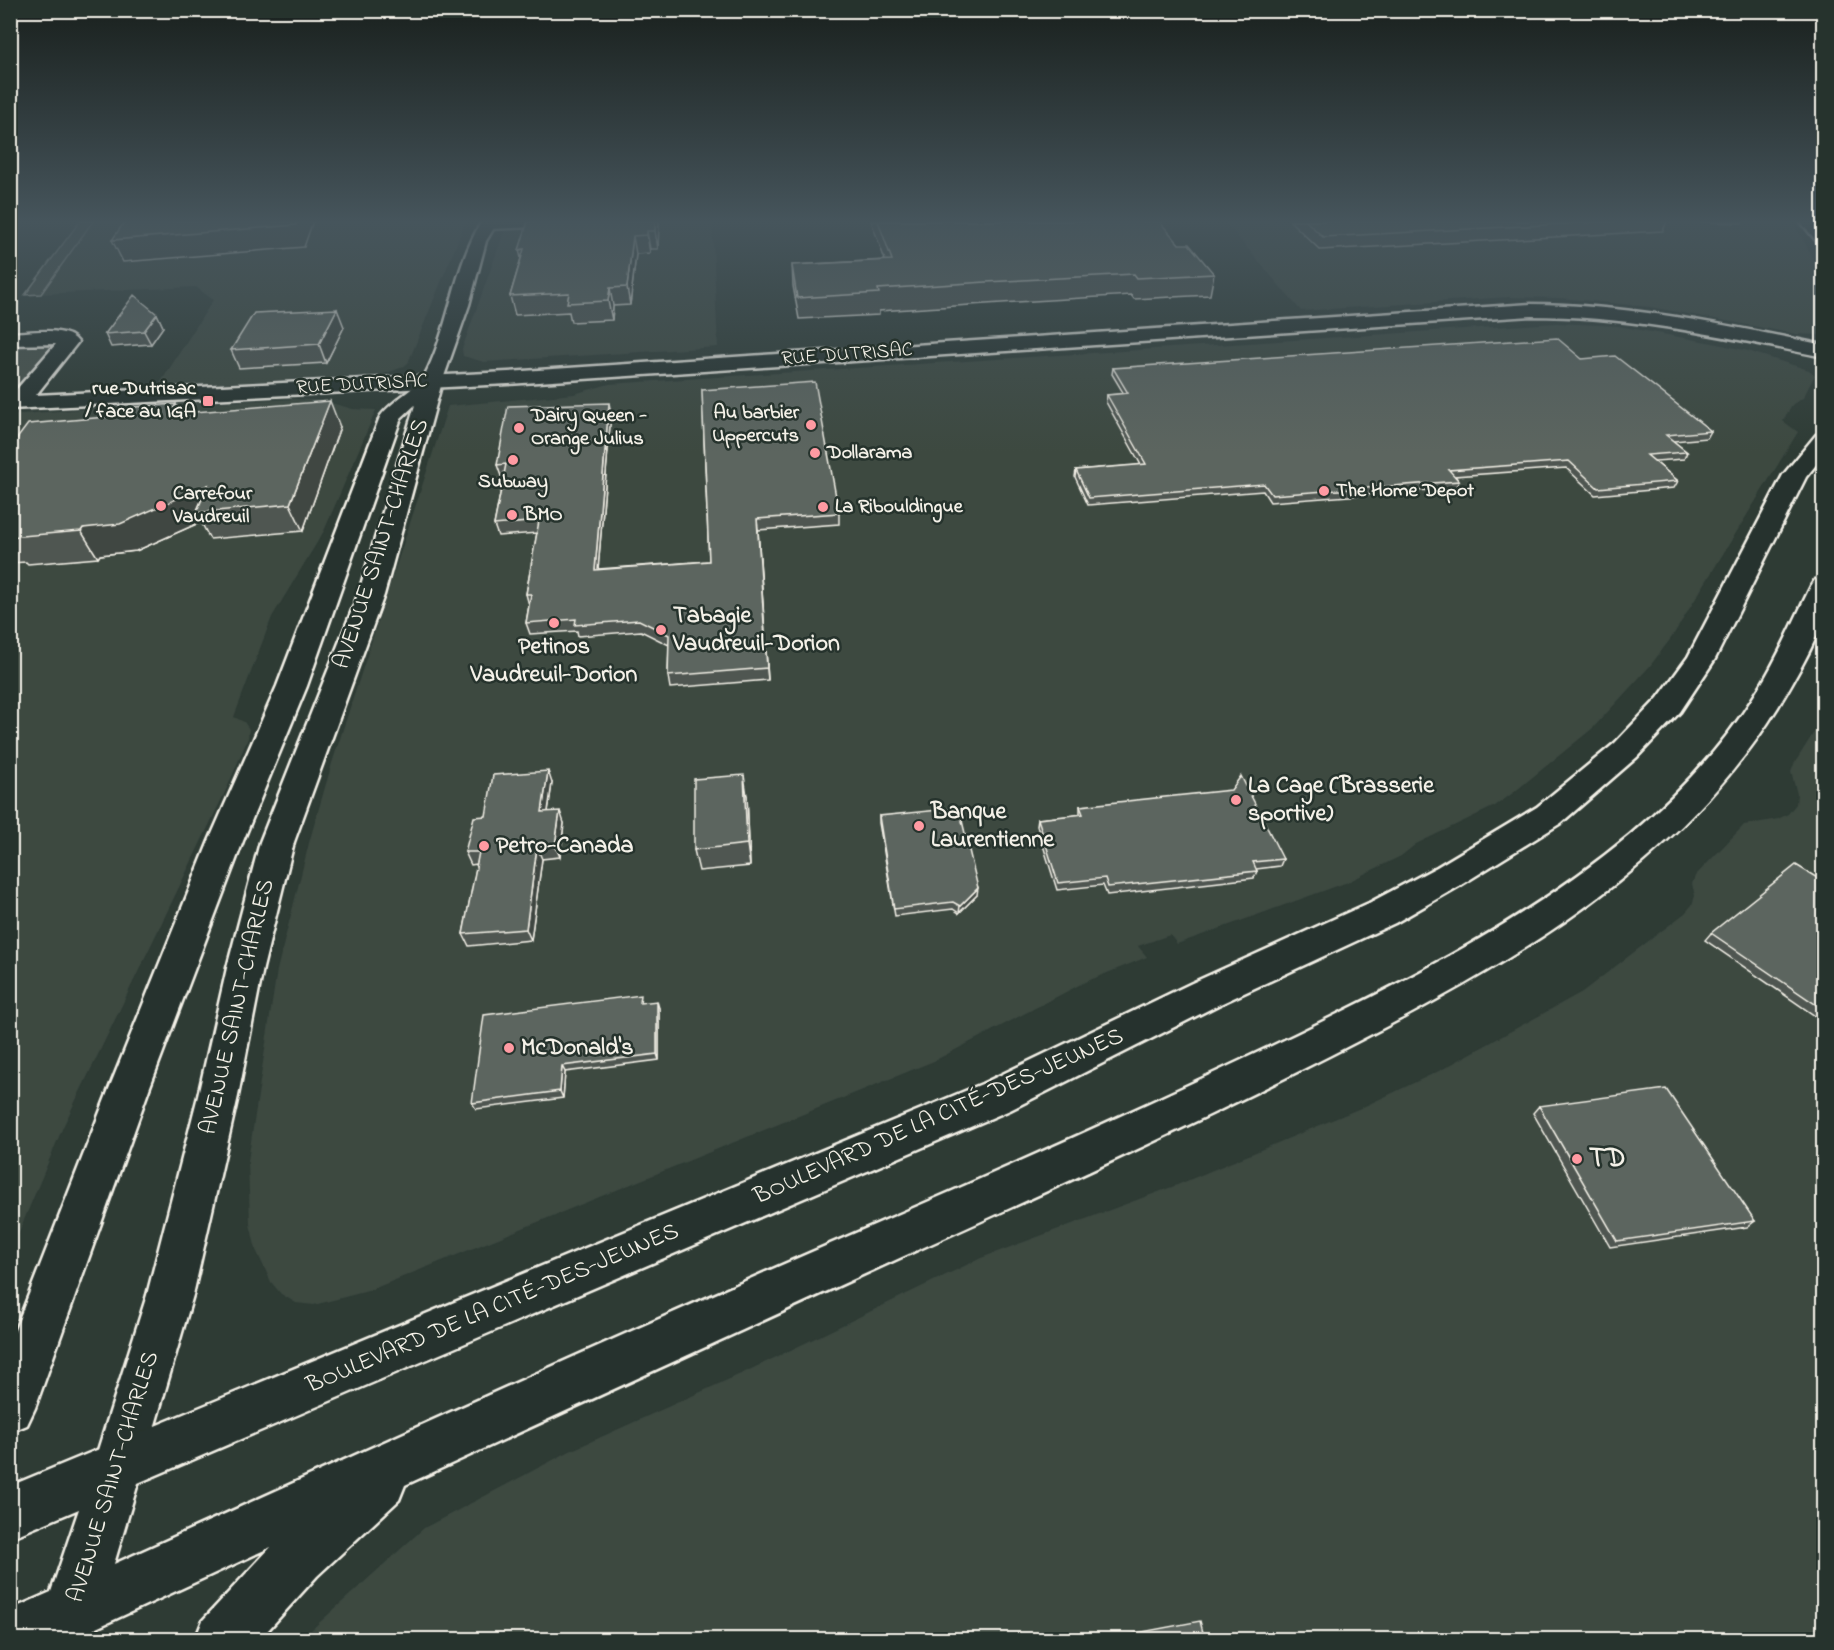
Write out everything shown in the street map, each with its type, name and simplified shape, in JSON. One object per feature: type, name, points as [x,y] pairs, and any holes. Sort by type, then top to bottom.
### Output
[{"type":"street","name":"AVENUE SAINT-CHARLES","points":[[68,1625],[170,1295],[218,1095],[245,968],[277,842],[368,604],[432,382],[462,298]]},
{"type":"street","name":"RUE DUTRISAC","points":[[15,402],[432,382],[1539,309],[1637,316],[1824,351]]},
{"type":"street","points":[[10,339],[56,338],[68,342],[15,402]]},
{"type":"street","name":"AVENUE SAINT-CHARLES","points":[[10,1408],[226,841],[292,686],[391,417],[401,405],[432,382]]},
{"type":"street","name":"BOULEVARD DE LA CITÉ-DES-JEUNES","points":[[10,1512],[1007,1092],[1205,994],[1382,913],[1466,866],[1550,815],[1626,750],[1669,705],[1701,659],[1757,544],[1795,476],[1820,450]]},
{"type":"street","points":[[10,1639],[68,1625],[405,1461],[751,1302],[1118,1140],[1346,1029],[1526,929],[1624,858],[1671,816],[1718,766],[1756,717],[1773,689],[1824,586]]},
{"type":"street","points":[[223,1640],[256,1598],[289,1564],[405,1461]]},
{"type":"shaded area","points":[[210,298],[435,298],[408,363],[376,377],[157,388],[213,300]]},
{"type":"shaded area","points":[[480,298],[716,298],[718,347],[484,362],[463,356],[462,349]]},
{"type":"shaded area","points":[[1290,298],[1494,298],[1301,311]]},
{"type":"shaded area","points":[[1560,298],[1823,298],[1823,335],[1796,334],[1650,307]]},
{"type":"shaded area","points":[[1557,323],[1618,326],[1718,344],[1809,370],[1815,375],[1803,398],[1793,404],[1783,421],[1798,432],[1672,637],[1650,666],[1593,728],[1513,793],[1495,806],[1416,844],[1401,856],[1348,882],[1177,944],[1170,935],[1138,946],[1147,957],[1085,982],[934,1061],[368,1291],[314,1305],[296,1303],[281,1294],[271,1282],[256,1250],[250,1224],[248,1161],[277,970],[332,763],[448,406],[574,394],[609,384]]},
{"type":"shaded area","points":[[10,344],[54,346],[17,391],[11,394]]},
{"type":"shaded area","points":[[294,399],[324,401],[353,409],[376,410],[324,531],[272,617],[234,717],[244,722],[249,729],[248,738],[228,786],[63,1127],[11,1251],[11,415],[129,405]]},
{"type":"shaded area","points":[[1823,718],[1823,1639],[308,1640],[310,1631],[424,1528],[570,1451],[745,1372],[981,1258],[1177,1185],[1363,1107],[1441,1070],[1582,992],[1685,913],[1692,905],[1695,896],[1692,884],[1695,876],[1744,825],[1778,819],[1788,814],[1796,804],[1797,794],[1791,772]]},
{"type":"building","points":[[132,298],[138,298],[157,314],[144,331],[105,334]]},
{"type":"building","points":[[568,298],[608,298],[608,301],[567,303]]},
{"type":"building","points":[[337,309],[319,344],[231,350],[254,313]]},
{"type":"building","points":[[1557,338],[1582,359],[1615,356],[1711,431],[1666,435],[1687,452],[1647,455],[1678,481],[1598,488],[1569,461],[1449,470],[1459,481],[1272,495],[1264,484],[1089,498],[1076,470],[1146,464],[1107,395],[1128,393],[1113,368]]},
{"type":"building","points":[[815,382],[839,513],[757,519],[767,668],[668,676],[669,635],[639,620],[575,625],[576,619],[526,623],[531,594],[526,594],[539,521],[494,525],[506,464],[497,465],[508,406],[609,403],[595,570],[709,561],[702,390]]},
{"type":"building","name":"Carrefour Vaudreuil","points":[[330,401],[290,504],[196,513],[208,485],[120,524],[83,528],[81,531],[10,537],[10,448],[28,424],[128,415],[134,407],[176,404],[170,414]]},
{"type":"building","points":[[548,771],[542,812],[560,811],[555,845],[537,847],[526,929],[463,934],[479,852],[465,852],[474,817],[486,816],[493,775]]},
{"type":"building","points":[[744,775],[747,844],[694,850],[694,779]]},
{"type":"building","points":[[1241,776],[1283,859],[1253,862],[1257,871],[1108,887],[1105,878],[1058,883],[1038,819],[1083,814],[1080,806],[1231,790]]},
{"type":"building","points":[[959,808],[978,888],[960,906],[953,902],[894,909],[879,816]]},
{"type":"building","points":[[1796,865],[1824,882],[1824,1010],[1711,933]]},
{"type":"building","points":[[641,995],[640,1003],[657,1001],[657,1054],[562,1066],[560,1091],[472,1103],[484,1015]]},
{"type":"building","points":[[1666,1089],[1755,1221],[1617,1241],[1539,1106]]},
{"type":"building","points":[[1200,1621],[1205,1640],[1100,1640]]},
{"type":"place","name":"rue Dutrisac / face au IGA","points":[[208,401]]},
{"type":"place","name":"Au barbier Uppercuts","points":[[811,425]]},
{"type":"place","name":"Dairy Queen - Orange Julius","points":[[519,428]]},
{"type":"place","name":"Dollarama","points":[[815,453]]},
{"type":"place","name":"Subway","points":[[513,460]]},
{"type":"place","name":"The Home Depot","points":[[1324,491]]},
{"type":"place","name":"Carrefour Vaudreuil","points":[[161,506]]},
{"type":"place","name":"La Ribouldingue","points":[[823,507]]},
{"type":"place","name":"BMO","points":[[512,515]]},
{"type":"place","name":"Petinos Vaudreuil-Dorion","points":[[554,623]]},
{"type":"place","name":"Tabagie Vaudreuil-Dorion","points":[[661,630]]},
{"type":"place","name":"La Cage (Brasserie sportive)","points":[[1236,800]]},
{"type":"place","name":"Banque Laurentienne","points":[[919,826]]},
{"type":"place","name":"Petro-Canada","points":[[484,846]]},
{"type":"place","name":"McDonald's","points":[[509,1048]]},
{"type":"place","name":"TD","points":[[1577,1159]]}]
